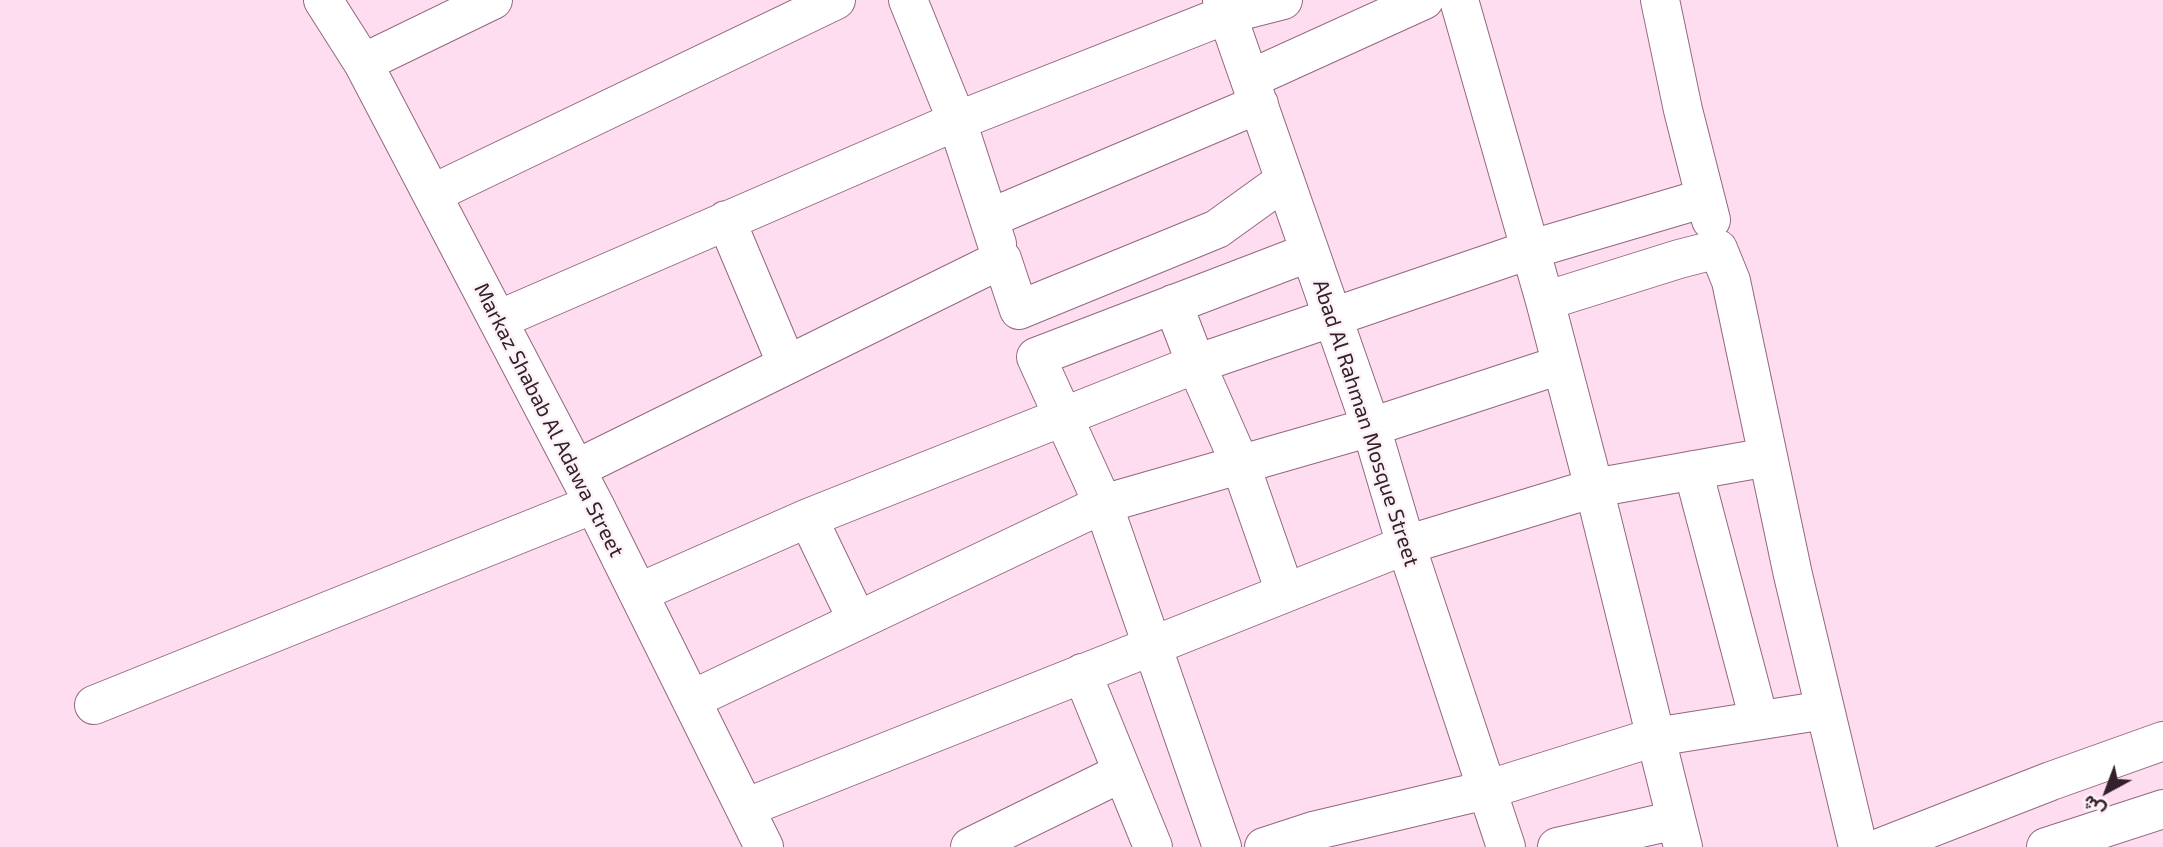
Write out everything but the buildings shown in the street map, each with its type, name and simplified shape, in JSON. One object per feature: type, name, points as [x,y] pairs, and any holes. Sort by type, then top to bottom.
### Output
[{"type":"street","name":"Markaz Shabab Al Adawa Street","points":[[323,0],[363,63],[576,469],[764,847]]},
{"type":"street","points":[[363,63],[492,0]]},
{"type":"street","points":[[432,194],[836,0]]},
{"type":"street","points":[[908,0],[957,121],[1018,310],[1036,357],[1103,504],[1223,847]]},
{"type":"street","points":[[498,320],[1225,7],[1283,0]]},
{"type":"street","points":[[990,218],[1255,92],[1424,0]]},
{"type":"street","points":[[1458,0],[1545,301],[1680,834],[1557,847]]},
{"type":"street","points":[[1660,0],[1675,76],[1705,198],[1718,249],[1731,281],[1768,457],[1858,847]]},
{"type":"street","name":"Abad Al Rahman Mosque Street","points":[[1225,7],[1371,427],[1406,545],[1506,847]]},
{"type":"street","points":[[1018,310],[1217,229],[1285,180]]},
{"type":"street","points":[[638,593],[808,518],[1196,364],[1529,250],[1705,198]]},
{"type":"street","points":[[726,220],[788,365]]},
{"type":"street","points":[[1545,301],[1718,249]]},
{"type":"street","points":[[1036,357],[1310,252]]},
{"type":"street","points":[[576,469],[1002,259]]},
{"type":"street","points":[[1173,303],[1196,364],[1241,466],[1285,592]]},
{"type":"street","points":[[691,700],[1103,504],[1371,427],[1560,365]]},
{"type":"street","points":[[745,808],[1406,545],[1594,488],[1768,457]]},
{"type":"street","points":[[1693,470],[1759,720]]},
{"type":"street","points":[[94,705],[594,504]]},
{"type":"street","points":[[808,518],[857,620]]},
{"type":"street","points":[[1082,673],[1153,847]]},
{"type":"street","points":[[1264,847],[1312,831],[1486,790],[1656,737],[1825,710]]},
{"type":"street","points":[[1882,847],[2051,781],[2163,741]]},
{"type":"street","points":[[970,847],[1121,773]]},
{"type":"street","points":[[2046,847],[2163,809]]}]
